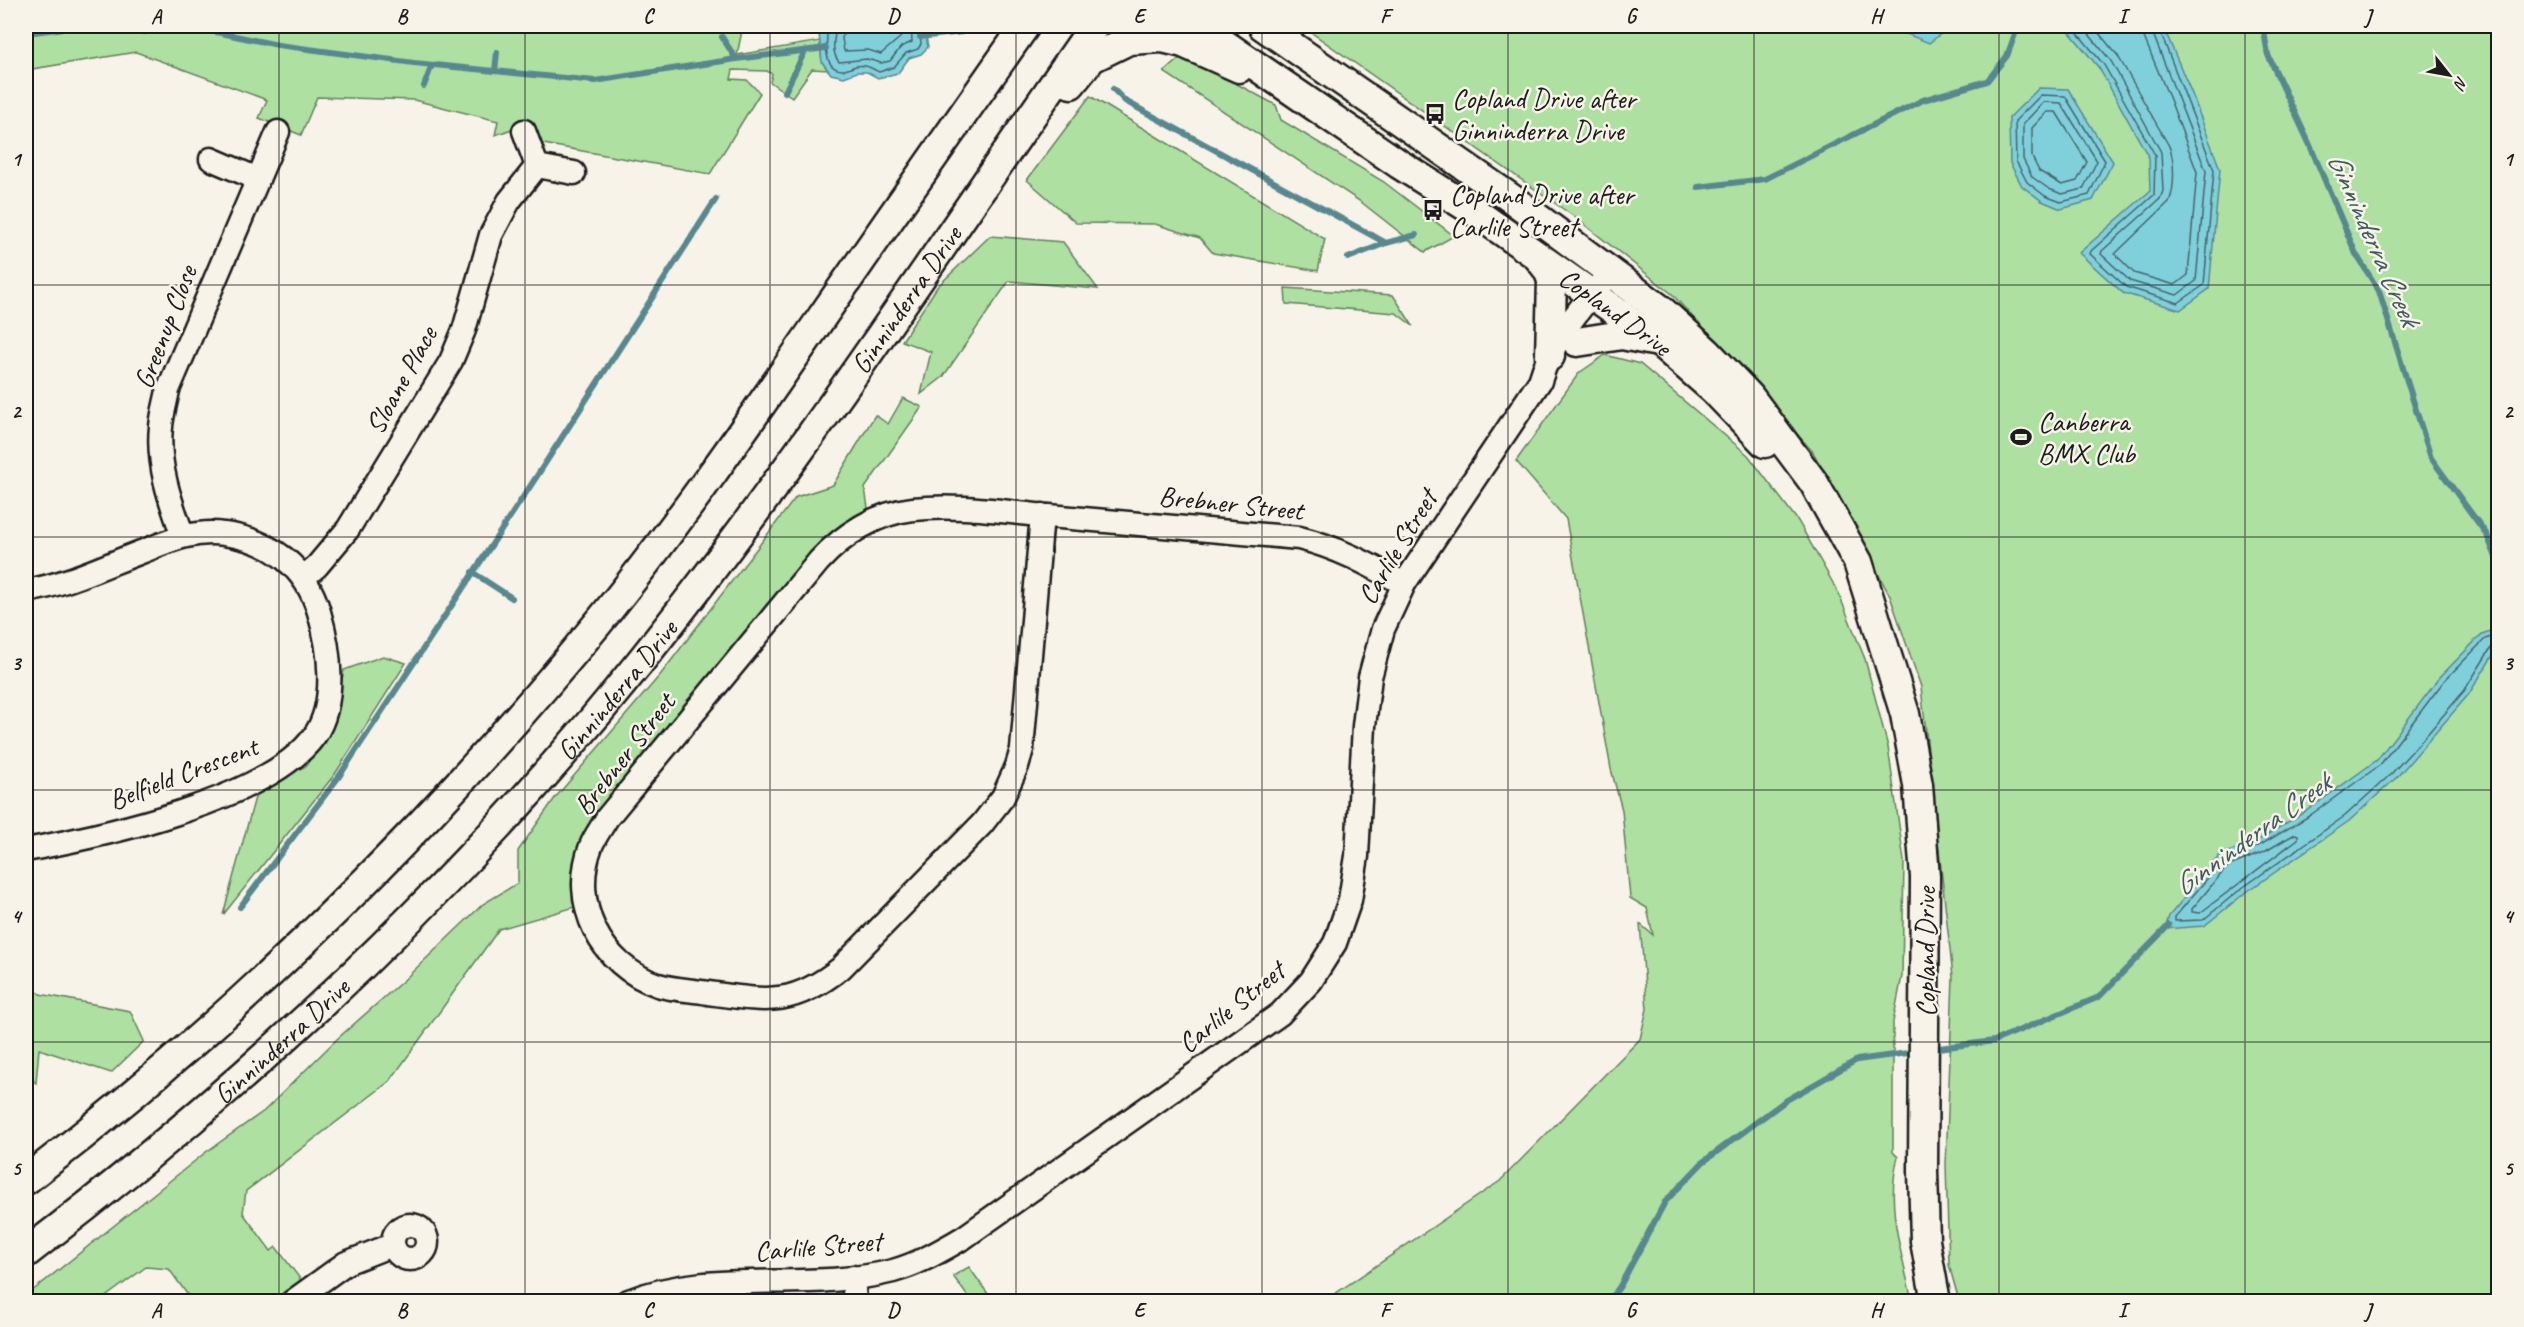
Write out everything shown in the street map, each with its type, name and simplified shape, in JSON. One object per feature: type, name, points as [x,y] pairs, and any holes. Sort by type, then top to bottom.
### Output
[{"type":"main road","points":[[944,131],[1002,26]]},
{"type":"main road","points":[[944,131],[1025,26]]},
{"type":"main road","points":[[998,169],[1094,26]]},
{"type":"main road","name":"Copland Drive","points":[[1198,26],[1399,164],[1515,239],[1661,344],[1714,390],[1764,441],[1851,566]]},
{"type":"main road","name":"Copland Drive","points":[[1263,26],[1512,199],[1668,316],[1750,397],[1814,483],[1871,608],[1884,644],[1905,714],[1918,786],[1925,877],[1925,1241],[1936,1302]]},
{"type":"main road","points":[[998,169],[1092,58],[1129,40],[1162,38],[1183,43],[1291,89]]},
{"type":"main road","name":"Ginninderra Drive","points":[[26,1180],[154,1078],[235,1008],[325,922],[458,785],[594,628],[671,529],[738,438],[881,231],[944,131]]},
{"type":"main road","name":"Ginninderra Drive","points":[[26,1253],[101,1196],[261,1060],[369,959],[494,831],[589,724],[708,576],[998,169]]},
{"type":"main road","points":[[1538,256],[1552,280],[1545,368]]},
{"type":"main road","points":[[1577,342],[1622,335],[1661,344]]},
{"type":"street","points":[[524,131],[537,166],[574,173]]},
{"type":"street","name":"Greenup Close","points":[[183,536],[166,485],[160,446],[168,390],[278,132]]},
{"type":"street","points":[[211,159],[258,179]]},
{"type":"street","name":"Sloane Place","points":[[304,577],[317,566],[348,529],[451,361],[464,330],[491,235],[509,201],[537,166]]},
{"type":"street","name":"Carlile Street","points":[[626,1302],[680,1286],[853,1278],[892,1271],[929,1258],[963,1238],[1280,1014],[1311,981],[1335,943],[1350,900],[1357,856],[1364,726],[1370,677],[1383,629],[1404,584],[1545,368],[1596,298],[1611,272]]},
{"type":"street","name":"Carlile Street","points":[[1545,368],[1560,366],[1597,311],[1596,298]]},
{"type":"street","name":"Brebner Street","points":[[1042,515],[1022,749],[1003,797],[982,824],[841,968],[819,986],[807,992],[780,999],[741,998],[660,986],[633,974],[621,965],[601,943],[588,916],[584,887],[587,858],[592,844],[607,818],[831,548],[860,527],[876,519],[911,509],[947,507],[1042,515],[1299,538],[1320,543],[1361,560],[1404,584]]},
{"type":"street","name":"Belfield Crescent","points":[[26,591],[75,578],[183,536],[223,533],[256,542],[285,559],[304,577],[311,589],[320,614],[330,675],[327,706],[316,734],[297,757],[272,774],[165,817],[89,838],[26,850]]},
{"type":"street","points":[[292,1302],[346,1263],[392,1245]]},
{"type":"street","points":[[853,1278],[855,1302]]},
{"type":"green space","points":[[26,26],[743,26],[737,55],[820,41],[822,62],[828,70],[812,69],[792,97],[770,82],[772,74],[767,71],[733,70],[731,79],[747,80],[760,93],[710,174],[538,143],[523,125],[495,135],[498,121],[414,100],[317,97],[301,135],[259,118],[267,100],[136,52],[26,70]]},
{"type":"green space","points":[[1302,26],[2498,26],[2498,1301],[1959,1301],[1949,1265],[1946,1165],[1953,977],[1921,687],[1890,596],[1813,452],[1672,294],[1576,218]]},
{"type":"green space","points":[[1183,55],[1276,105],[1281,120],[1384,182],[1454,236],[1425,252],[1361,202],[1164,72]]},
{"type":"green space","points":[[1090,96],[1325,239],[1318,271],[1213,253],[1200,238],[1155,224],[1076,223],[1027,180]]},
{"type":"green space","points":[[990,236],[1063,242],[1098,289],[1009,281],[943,377],[921,394],[931,352],[902,341],[937,287]]},
{"type":"green space","points":[[1285,288],[1393,295],[1413,326],[1396,313],[1286,304]]},
{"type":"green space","points":[[1605,355],[1640,364],[1748,455],[1798,521],[1838,592],[1865,659],[1888,747],[1904,861],[1902,976],[1893,1022],[1893,1152],[1898,1157],[1893,1193],[1896,1229],[1912,1301],[1323,1302],[1500,1181],[1640,1039],[1647,1009],[1640,924],[1653,935],[1647,908],[1630,898],[1622,810],[1611,769],[1566,519],[1516,461],[1579,373]]},
{"type":"green space","points":[[903,398],[922,407],[865,488],[868,508],[830,537],[587,831],[573,871],[575,907],[499,929],[390,1081],[246,1191],[243,1213],[271,1251],[276,1247],[304,1284],[280,1301],[192,1301],[169,1269],[146,1267],[100,1301],[26,1302],[26,1296],[206,1152],[264,1111],[337,1039],[405,979],[483,904],[518,883],[518,851],[555,798],[661,674],[796,497],[833,485],[875,415],[888,424]]},
{"type":"green space","points":[[383,656],[406,663],[335,774],[223,915],[257,790],[306,766],[333,722],[344,670]]},
{"type":"green space","points":[[26,982],[40,994],[130,1011],[144,1041],[111,1073],[39,1049],[36,1083],[26,1075]]},
{"type":"green space","points":[[969,1267],[993,1301],[971,1301],[953,1276]]},
{"type":"water","points":[[823,26],[924,26],[928,47],[921,54],[909,58],[898,73],[878,78],[867,72],[857,72],[844,77],[831,74],[822,62],[819,34]]},
{"type":"water","points":[[1895,26],[1951,26],[1929,43],[1899,31]]},
{"type":"water","points":[[2069,26],[2163,26],[2192,94],[2220,169],[2209,289],[2180,310],[2123,293],[2079,253],[2150,191],[2149,158],[2099,68],[2068,30]]},
{"type":"water","points":[[2039,88],[2068,89],[2113,162],[2093,200],[2061,209],[2042,201],[2022,186],[2010,163],[2009,118]]},
{"type":"water","points":[[2498,628],[2498,647],[2469,694],[2397,777],[2349,821],[2245,893],[2204,926],[2165,929],[2169,916],[2219,856],[2260,839],[2306,811],[2377,760],[2440,677],[2482,634]]},
{"type":"waterway","points":[[26,33],[79,26]]},
{"type":"waterway","points":[[144,32],[145,26]]},
{"type":"waterway","points":[[188,26],[278,45],[414,63],[595,81],[736,59],[826,48]]},
{"type":"waterway","points":[[1698,187],[1765,179],[1923,100],[1987,81],[2007,56],[2018,26]]},
{"type":"waterway","name":"Ginninderra Creek","points":[[2263,26],[2268,55],[2309,143],[2356,254],[2379,291],[2431,458],[2487,535],[2498,562]]},
{"type":"waterway","points":[[920,37],[962,32]]},
{"type":"waterway","points":[[722,37],[736,59]]},
{"type":"waterway","points":[[785,92],[805,51]]},
{"type":"waterway","points":[[495,71],[497,52]]},
{"type":"waterway","points":[[424,86],[432,65]]},
{"type":"waterway","points":[[1113,89],[1125,101],[1386,243],[1416,235]]},
{"type":"waterway","points":[[240,907],[338,778],[716,199]]},
{"type":"waterway","points":[[1348,258],[1386,243]]},
{"type":"waterway","points":[[472,572],[512,598]]},
{"type":"waterway","name":"Ginninderra Creek","points":[[1931,1049],[1994,1041],[2099,997],[2169,925]]},
{"type":"waterway","name":"Ginninderra Creek","points":[[1609,1302],[1665,1202],[1703,1162],[1785,1101],[1857,1060],[1915,1052]]},
{"type":"place","name":"Copland Drive after Ginninderra Drive","points":[[1435,114]]},
{"type":"place","name":"Copland Drive after Carlile Street","points":[[1433,210]]},
{"type":"place","name":"Canberra BMX Club","points":[[2021,437]]}]
